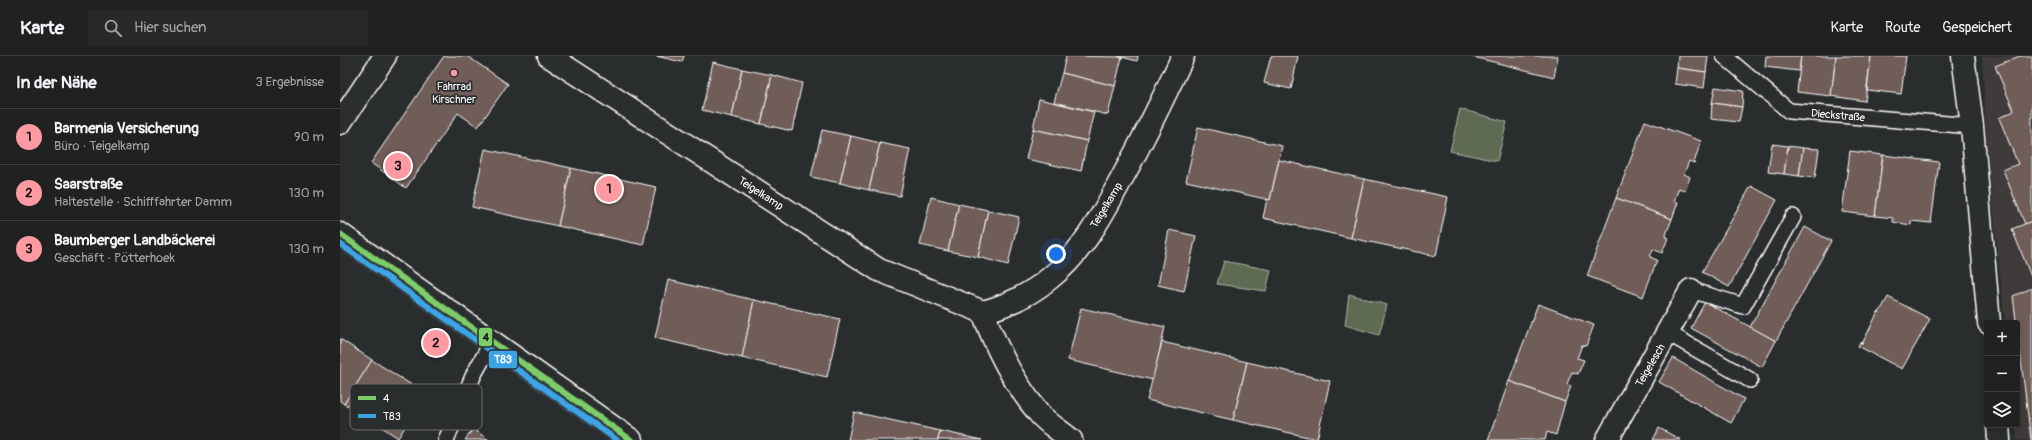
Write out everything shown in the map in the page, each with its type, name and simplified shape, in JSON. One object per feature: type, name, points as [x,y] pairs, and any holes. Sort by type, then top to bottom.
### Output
[{"type":"street","points":[[340,123],[385,56]]},
{"type":"street","name":"Teigelkamp","points":[[549,56],[879,270],[983,312],[1005,306],[1025,296],[1051,278],[1076,252],[1105,210],[1150,128],[1183,56]]},
{"type":"street","points":[[1963,56],[1972,126],[1989,320]]},
{"type":"street","points":[[340,234],[631,440]]},
{"type":"street","name":"Teigelesch","points":[[1607,440],[1691,290]]},
{"type":"street","points":[[983,312],[994,343],[1009,371],[1038,414],[1072,440]]},
{"type":"street","points":[[1998,428],[1999,440]]},
{"type":"lane","name":"Dieckstraße","points":[[1724,56],[1789,111],[1972,126]]},
{"type":"lane","points":[[1691,290],[1744,306],[1793,217]]},
{"type":"lane","points":[[1668,333],[1750,380]]},
{"type":"lane","points":[[470,384],[492,342]]},
{"type":"lane","points":[[446,440],[450,430]]},
{"type":"shaded area","points":[[1982,56],[2032,56],[2032,440],[2017,440],[2016,428],[2020,428],[2020,320],[2005,320],[1987,147]]},
{"type":"green space","points":[[1460,109],[1507,122],[1497,161],[1450,151]]},
{"type":"green space","points":[[1224,261],[1271,270],[1266,291],[1217,284]]},
{"type":"green space","points":[[1349,294],[1387,305],[1379,335],[1345,325]]},
{"type":"building","points":[[444,56],[467,56],[508,84],[478,127],[458,113],[406,188],[371,163]]},
{"type":"building","points":[[656,56],[684,56],[682,62]]},
{"type":"building","points":[[1066,56],[1122,57],[1115,86],[1062,73]]},
{"type":"building","points":[[1118,56],[1138,56],[1137,61]]},
{"type":"building","points":[[1271,56],[1298,56],[1291,89],[1264,83]]},
{"type":"building","points":[[1469,56],[1558,56],[1554,77]]},
{"type":"building","points":[[1678,56],[1708,56],[1706,72],[1677,68]]},
{"type":"building","points":[[1766,56],[1801,56],[1799,71],[1765,67]]},
{"type":"building","points":[[1801,56],[1836,56],[1831,96],[1797,92]]},
{"type":"building","points":[[1836,56],[1871,56],[1865,101],[1831,96]]},
{"type":"building","points":[[1871,56],[1906,56],[1901,94],[1867,90]]},
{"type":"building","points":[[2020,56],[2032,56],[2032,221],[2025,224],[2003,170],[2018,164],[1999,118],[2014,111],[1995,66]]},
{"type":"building","points":[[713,62],[742,69],[732,117],[702,110]]},
{"type":"building","points":[[1677,68],[1706,72],[1704,88],[1675,84]]},
{"type":"building","points":[[742,69],[772,75],[761,124],[732,117]]},
{"type":"building","points":[[1062,73],[1115,86],[1108,115],[1054,102]]},
{"type":"building","points":[[772,75],[802,83],[792,131],[761,124]]},
{"type":"building","points":[[1715,87],[1743,91],[1742,107],[1712,103]]},
{"type":"building","points":[[1039,99],[1094,112],[1087,141],[1033,129]]},
{"type":"building","points":[[1712,103],[1742,107],[1739,122],[1711,119]]},
{"type":"building","points":[[1645,121],[1701,141],[1694,163],[1689,161],[1684,174],[1690,177],[1685,191],[1679,188],[1674,201],[1678,202],[1672,219],[1616,198]]},
{"type":"building","points":[[1198,127],[1282,146],[1270,200],[1186,181]]},
{"type":"building","points":[[1033,129],[1087,141],[1081,171],[1026,159]]},
{"type":"building","points":[[822,130],[851,136],[840,183],[811,177]]},
{"type":"building","points":[[851,136],[880,143],[869,190],[840,183]]},
{"type":"building","points":[[880,143],[910,149],[900,196],[869,190]]},
{"type":"building","points":[[1772,144],[1788,146],[1784,174],[1768,172]]},
{"type":"building","points":[[1788,146],[1803,148],[1799,176],[1784,174]]},
{"type":"building","points":[[1803,148],[1819,149],[1815,178],[1799,176]]},
{"type":"building","points":[[485,149],[571,168],[558,226],[472,207]]},
{"type":"building","points":[[1850,151],[1883,155],[1875,216],[1842,212]]},
{"type":"building","points":[[1883,155],[1939,162],[1931,223],[1911,221],[1911,225],[1893,222],[1893,218],[1875,216]]},
{"type":"building","points":[[1279,160],[1364,179],[1351,238],[1263,218],[1267,199],[1270,200]]},
{"type":"building","points":[[571,168],[656,187],[643,245],[558,226]]},
{"type":"building","points":[[1364,179],[1448,197],[1436,256],[1351,238]]},
{"type":"building","points":[[1751,186],[1777,200],[1729,287],[1702,272]]},
{"type":"building","points":[[931,197],[959,204],[948,251],[920,245]]},
{"type":"building","points":[[1616,198],[1672,219],[1665,237],[1668,238],[1662,253],[1653,249],[1650,257],[1657,260],[1643,297],[1587,276]]},
{"type":"building","points":[[959,204],[988,210],[978,257],[948,251]]},
{"type":"building","points":[[988,210],[1019,217],[1008,265],[978,257]]},
{"type":"building","points":[[2032,221],[2032,279],[2012,229]]},
{"type":"building","points":[[1805,227],[1831,241],[1776,341],[1750,327]]},
{"type":"building","points":[[1169,230],[1196,236],[1184,291],[1158,285]]},
{"type":"building","points":[[668,280],[754,300],[742,358],[655,338]]},
{"type":"building","points":[[2032,288],[2032,440],[2020,352],[2020,320],[2016,320],[2013,296]]},
{"type":"building","points":[[1888,297],[1930,319],[1902,369],[1858,346],[1860,342],[1862,344],[1878,312],[1879,313]]},
{"type":"building","points":[[754,300],[840,319],[827,377],[742,358]]},
{"type":"building","points":[[1705,302],[1776,341],[1762,367],[1691,328]]},
{"type":"building","points":[[1538,304],[1594,325],[1586,346],[1582,345],[1577,358],[1584,360],[1578,374],[1572,372],[1567,384],[1571,386],[1565,402],[1509,381]]},
{"type":"building","points":[[1081,308],[1165,327],[1153,380],[1068,360]]},
{"type":"building","points":[[340,339],[372,360],[357,384],[350,384],[350,395],[344,404],[340,401]]},
{"type":"building","points":[[1162,342],[1247,362],[1233,420],[1147,400]]},
{"type":"building","points":[[1673,358],[1744,399],[1731,423],[1659,382]]},
{"type":"building","points":[[372,360],[410,384],[357,384]]},
{"type":"building","points":[[1247,362],[1330,381],[1317,439],[1233,420]]},
{"type":"building","points":[[1509,381],[1565,402],[1556,435],[1547,432],[1545,440],[1488,440]]},
{"type":"building","points":[[350,395],[350,405],[348,404],[347,406],[344,404]]},
{"type":"building","points":[[854,412],[940,431],[938,440],[848,440]]},
{"type":"building","points":[[1659,428],[1681,440],[1653,440]]},
{"type":"building","points":[[386,430],[403,430],[398,438]]},
{"type":"building","points":[[472,430],[474,430],[489,440],[465,440]]},
{"type":"building","points":[[940,431],[982,440],[938,440]]},
{"type":"transit line","name":"4","points":[[340,234],[631,440]]},
{"type":"transit line","name":"T83","points":[[340,244],[617,440]]},
{"type":"place","name":"Fahrrad Kirschner","points":[[454,73]]},
{"type":"place","name":"Baumberger Landbäckerei","points":[[398,166]]},
{"type":"place","name":"Barmenia Versicherung","points":[[609,189]]},
{"type":"place","name":"Saarstraße","points":[[436,343]]}]
